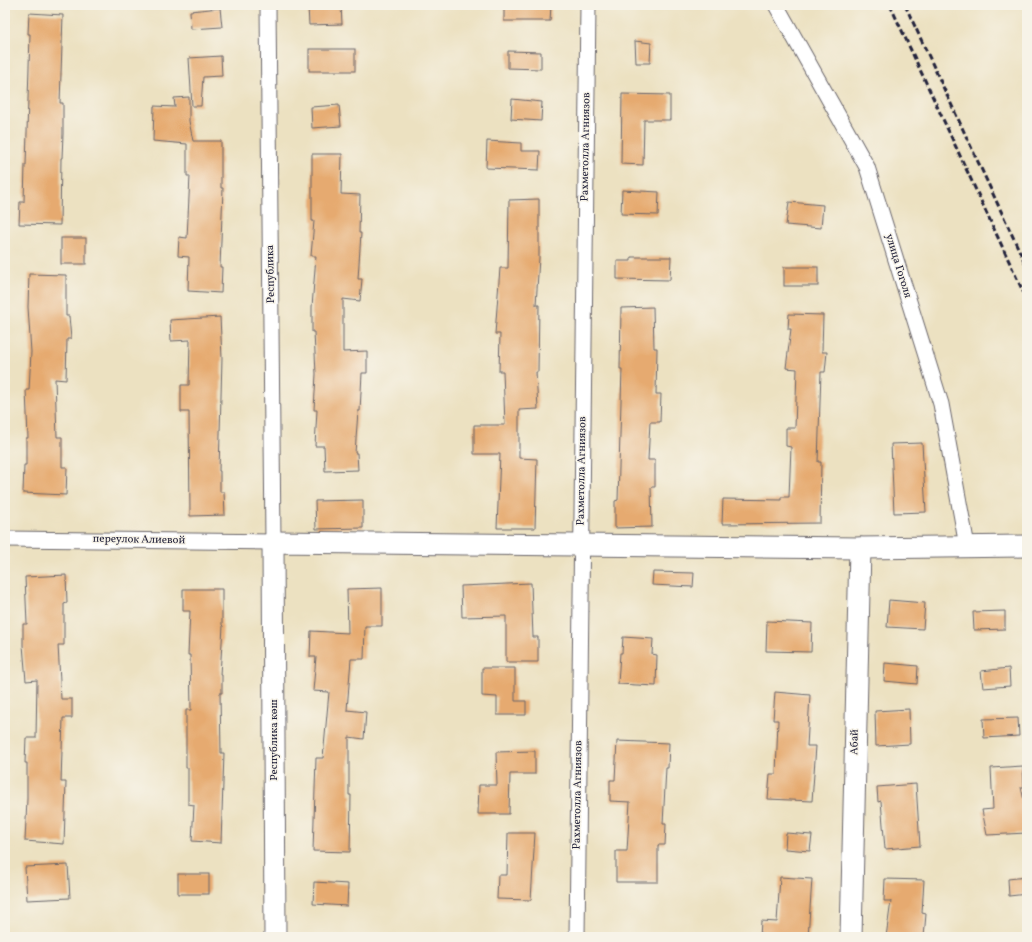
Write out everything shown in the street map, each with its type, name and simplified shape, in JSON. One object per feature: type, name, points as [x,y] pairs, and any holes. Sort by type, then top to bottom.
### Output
[{"type":"main road","points":[[273,542],[860,548],[1027,546]]},
{"type":"main road","name":"Республика көш","points":[[273,542],[274,937]]},
{"type":"main road","name":"Абай","points":[[851,937],[860,548]]},
{"type":"street","name":"Республика","points":[[268,5],[273,542]]},
{"type":"street","name":"Рахметолла Агниязов","points":[[577,937],[588,5]]},
{"type":"street","name":"улица Гоголя","points":[[776,5],[867,167],[941,404],[967,546]]},
{"type":"street","name":"переулок Алиевой","points":[[5,539],[273,542]]},
{"type":"building","points":[[341,5],[342,24],[309,25],[308,6]]},
{"type":"building","points":[[504,5],[551,5],[550,21],[504,21]]},
{"type":"building","points":[[220,8],[222,27],[191,29],[190,11]]},
{"type":"building","points":[[29,13],[63,15],[60,103],[63,103],[63,134],[61,158],[60,225],[19,224],[20,202],[24,202],[26,165],[30,34],[28,34]]},
{"type":"building","points":[[635,41],[651,43],[650,63],[636,63]]},
{"type":"building","points":[[309,49],[355,49],[355,71],[309,71]]},
{"type":"building","points":[[508,51],[541,52],[541,69],[508,68]]},
{"type":"building","points":[[221,56],[222,76],[203,77],[201,106],[192,106],[189,58]]},
{"type":"building","points":[[622,94],[670,95],[670,120],[644,120],[643,165],[621,164]]},
{"type":"building","points":[[189,97],[189,121],[193,141],[221,141],[221,188],[223,188],[220,267],[222,267],[221,293],[188,291],[189,257],[178,256],[179,237],[187,238],[190,176],[187,176],[187,144],[153,141],[154,106],[175,107],[174,98]]},
{"type":"building","points":[[512,99],[542,102],[541,121],[511,119]]},
{"type":"building","points":[[339,105],[341,126],[312,128],[311,107]]},
{"type":"building","points":[[487,141],[521,143],[521,151],[540,151],[539,170],[486,168]]},
{"type":"building","points":[[312,154],[342,154],[341,194],[360,195],[359,233],[361,233],[358,279],[362,279],[360,301],[343,299],[343,352],[367,351],[367,373],[362,373],[360,411],[358,411],[355,453],[357,453],[358,470],[325,471],[324,446],[315,446],[317,410],[314,410],[316,374],[314,332],[312,332],[312,307],[316,256],[311,256],[314,221],[312,221]]},
{"type":"building","points":[[622,190],[659,192],[658,215],[621,214]]},
{"type":"building","points":[[539,199],[539,258],[536,305],[539,305],[538,372],[536,372],[538,409],[519,410],[519,458],[537,459],[535,528],[497,528],[500,454],[474,454],[474,425],[505,425],[503,371],[499,371],[500,334],[495,334],[500,268],[508,268],[509,200]]},
{"type":"building","points":[[789,202],[823,205],[821,228],[786,225]]},
{"type":"building","points":[[61,238],[86,238],[86,264],[61,264]]},
{"type":"building","points":[[631,257],[671,257],[670,280],[617,279],[617,261],[631,261]]},
{"type":"building","points":[[784,267],[818,267],[818,286],[784,286]]},
{"type":"building","points":[[29,274],[66,275],[66,316],[69,316],[71,339],[67,339],[66,380],[55,379],[57,437],[62,437],[62,467],[67,467],[66,495],[23,493],[24,465],[26,465],[26,438],[28,438],[26,390],[29,390],[31,352],[28,307]]},
{"type":"building","points":[[653,307],[654,348],[657,348],[656,394],[661,394],[660,422],[650,422],[648,460],[655,460],[655,487],[651,487],[652,527],[615,528],[615,501],[618,500],[622,369],[620,369],[621,308]]},
{"type":"building","points":[[789,314],[823,315],[822,352],[827,352],[825,372],[821,372],[818,462],[821,462],[820,523],[722,524],[723,499],[781,500],[781,497],[789,497],[791,447],[786,446],[786,428],[795,428],[797,369],[786,368],[791,329],[788,329]]},
{"type":"building","points":[[220,317],[222,358],[219,471],[220,492],[224,492],[225,515],[190,516],[189,412],[181,412],[181,385],[189,385],[190,340],[171,341],[170,320]]},
{"type":"building","points":[[922,443],[926,512],[894,513],[891,444]]},
{"type":"building","points":[[363,500],[363,528],[316,529],[315,501]]},
{"type":"building","points":[[653,572],[694,573],[693,587],[652,585]]},
{"type":"building","points":[[66,575],[67,603],[64,604],[64,645],[58,645],[61,699],[72,699],[72,718],[63,718],[61,782],[66,782],[64,844],[25,841],[27,799],[27,763],[25,763],[26,738],[36,738],[37,680],[26,681],[23,645],[23,624],[27,624],[25,577]]},
{"type":"building","points":[[531,583],[533,637],[538,637],[538,662],[506,662],[506,616],[462,617],[461,586]]},
{"type":"building","points":[[382,588],[382,626],[365,626],[364,659],[351,659],[347,710],[366,712],[364,739],[349,737],[349,795],[351,795],[350,852],[313,851],[316,758],[323,758],[329,692],[313,691],[316,657],[310,657],[311,631],[348,633],[347,589]]},
{"type":"building","points":[[183,589],[222,589],[223,626],[220,675],[222,675],[222,693],[220,693],[221,753],[224,753],[221,843],[192,841],[194,805],[188,804],[188,768],[186,768],[186,710],[191,710],[190,655],[188,655],[190,611],[183,611]]},
{"type":"building","points":[[889,600],[925,603],[923,629],[887,627]]},
{"type":"building","points":[[1005,611],[1005,629],[974,630],[973,612]]},
{"type":"building","points":[[767,621],[812,623],[811,652],[766,651]]},
{"type":"building","points":[[623,637],[653,639],[652,654],[657,655],[656,686],[618,684],[620,653],[622,653]]},
{"type":"building","points":[[885,663],[918,666],[917,684],[884,681]]},
{"type":"building","points":[[482,668],[515,668],[515,701],[526,701],[526,715],[497,715],[497,697],[482,696]]},
{"type":"building","points":[[1009,668],[1010,686],[983,688],[981,671]]},
{"type":"building","points":[[775,692],[810,695],[807,746],[816,746],[812,801],[768,799],[770,774],[776,774],[778,720],[773,720]]},
{"type":"building","points":[[909,709],[910,744],[876,746],[875,711]]},
{"type":"building","points":[[1018,718],[1019,736],[984,738],[983,719]]},
{"type":"building","points":[[617,741],[669,743],[663,824],[666,824],[665,845],[658,845],[658,882],[616,882],[616,851],[627,851],[630,802],[610,801],[610,780],[615,780]]},
{"type":"building","points":[[535,751],[535,774],[510,774],[509,814],[478,814],[479,785],[497,785],[496,752]]},
{"type":"building","points":[[1023,766],[1024,787],[1021,787],[1027,814],[1027,833],[987,835],[982,810],[993,809],[991,768]]},
{"type":"building","points":[[916,784],[920,846],[885,849],[881,801],[878,802],[877,787]]},
{"type":"building","points":[[508,833],[535,833],[531,900],[497,899],[498,875],[507,875]]},
{"type":"building","points":[[786,833],[812,835],[810,851],[785,849]]},
{"type":"building","points":[[68,865],[70,898],[27,900],[25,867]]},
{"type":"building","points":[[178,874],[209,874],[209,894],[178,894]]},
{"type":"building","points":[[780,877],[812,879],[808,937],[760,937],[761,921],[777,922]]},
{"type":"building","points":[[1027,877],[1027,894],[1009,896],[1008,879]]},
{"type":"building","points":[[885,879],[924,880],[922,913],[926,914],[924,937],[886,937],[891,901],[884,901]]},
{"type":"building","points":[[314,882],[348,884],[347,906],[313,904]]},
{"type":"railway","points":[[890,5],[1027,300]]},
{"type":"railway","points":[[905,5],[1027,267]]}]
